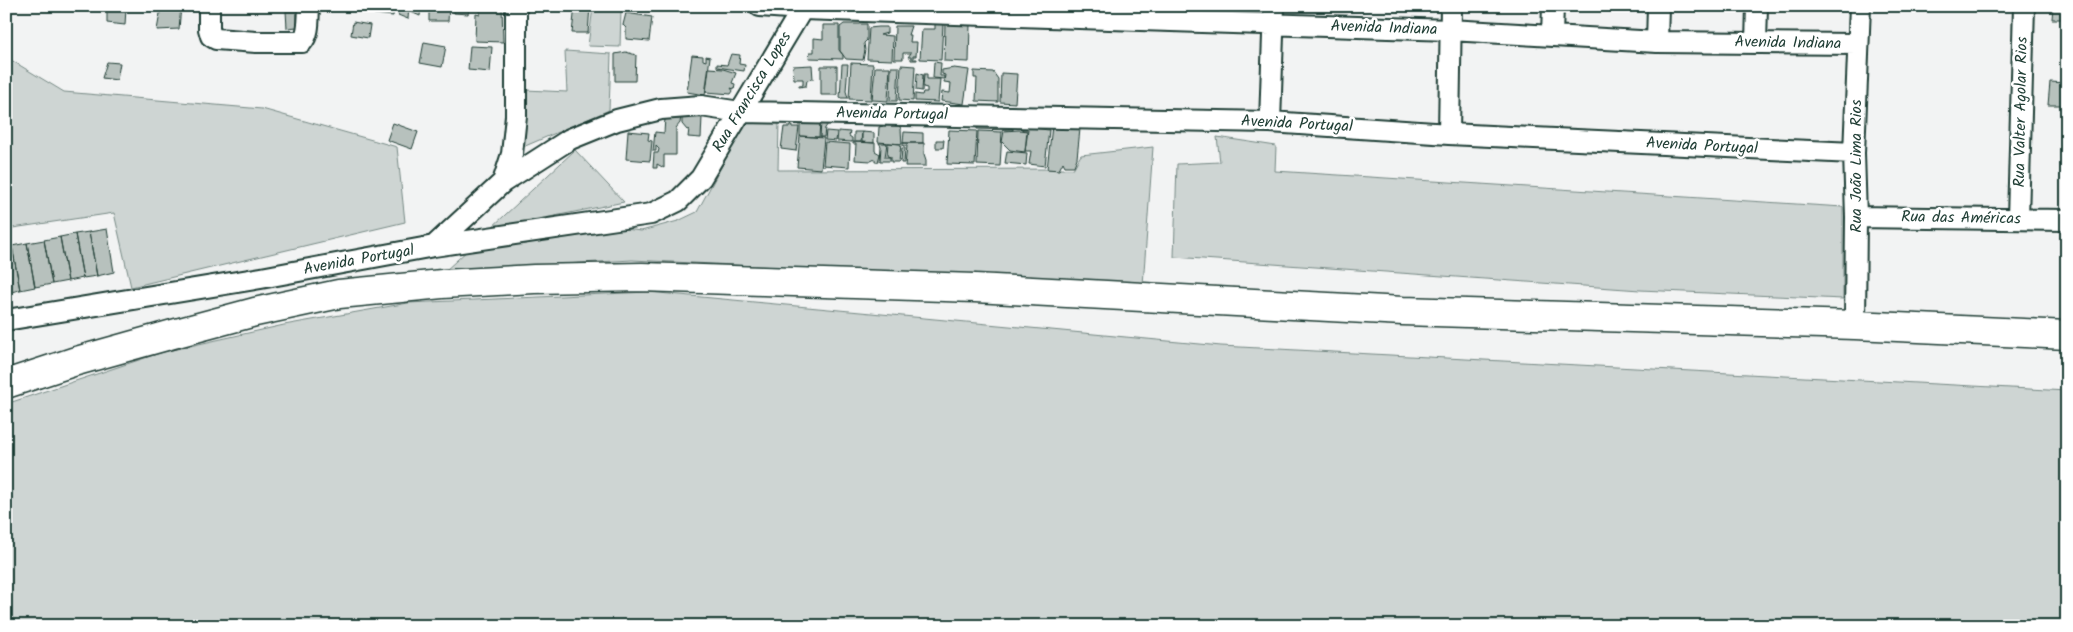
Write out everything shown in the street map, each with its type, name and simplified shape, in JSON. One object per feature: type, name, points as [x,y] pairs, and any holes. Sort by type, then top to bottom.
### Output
[{"type":"main road","points":[[6,384],[73,362],[173,334],[255,312],[339,294],[442,284],[534,279],[642,277],[975,288],[1403,311],[1855,325],[2067,334]]},
{"type":"street","points":[[209,6],[209,29],[211,36],[216,38],[256,42],[302,42],[308,31],[309,6]]},
{"type":"street","points":[[503,182],[512,154],[516,116],[516,6]]},
{"type":"street","name":"Avenida Indiana","points":[[760,6],[1274,16],[1450,30],[1657,42],[1858,44]]},
{"type":"street","points":[[1449,134],[1452,6]]},
{"type":"street","points":[[1552,35],[1553,6]]},
{"type":"street","points":[[1657,42],[1658,6]]},
{"type":"street","points":[[1756,42],[1757,6]]},
{"type":"street","name":"Rua João Lima Rios","points":[[1855,325],[1856,217],[1854,153],[1860,6]]},
{"type":"street","name":"Rua Valter Agolar Rios","points":[[2018,218],[2024,6]]},
{"type":"street","name":"Rua Francisca Lopes","points":[[701,178],[803,8]]},
{"type":"street","points":[[1270,122],[1274,16]]},
{"type":"street","name":"Avenida Portugal","points":[[434,246],[503,182],[570,139],[617,120],[661,109],[701,106],[740,112],[1270,122],[1449,134],[1854,153]]},
{"type":"street","name":"Avenida Portugal","points":[[6,320],[261,278],[434,246],[651,214],[678,201],[701,178]]},
{"type":"street","name":"Rua das Américas","points":[[1856,217],[2067,220]]},
{"type":"shaded area","points":[[593,7],[621,10],[620,47],[588,46]]},
{"type":"shaded area","points":[[565,51],[611,54],[609,110],[516,150],[526,90],[567,92]]},
{"type":"shaded area","points":[[6,57],[64,92],[262,109],[397,147],[405,222],[131,287],[114,213],[6,229]]},
{"type":"shaded area","points":[[747,119],[779,121],[778,170],[1073,169],[1081,155],[1153,147],[1143,285],[632,260],[445,271],[469,249],[617,228],[641,231],[678,221],[697,212]]},
{"type":"shaded area","points":[[1217,137],[1276,146],[1275,171],[1843,207],[1843,299],[1640,290],[1174,257],[1177,164],[1220,162]]},
{"type":"shaded area","points":[[575,150],[624,202],[490,229]]},
{"type":"shaded area","points":[[648,292],[1221,346],[2067,391],[2067,626],[6,626],[6,404],[163,352],[284,325],[408,303]]},
{"type":"building","points":[[107,6],[126,8],[125,25],[107,23]]},
{"type":"building","points":[[181,6],[179,29],[157,30],[161,8]]},
{"type":"building","points":[[319,6],[344,6],[344,10]]},
{"type":"building","points":[[375,6],[394,6],[393,16],[374,14]]},
{"type":"building","points":[[399,6],[409,6],[408,19],[398,15]]},
{"type":"building","points":[[412,6],[421,6],[420,16],[411,12]]},
{"type":"building","points":[[429,6],[449,6],[448,21],[429,21]]},
{"type":"building","points":[[454,6],[470,6],[468,14],[454,13]]},
{"type":"building","points":[[480,6],[502,6],[503,42],[475,41],[476,14],[480,15]]},
{"type":"building","points":[[575,6],[590,6],[588,33],[572,33]]},
{"type":"building","points":[[2053,6],[2067,6],[2067,19],[2052,19]]},
{"type":"building","points":[[286,11],[297,11],[297,27],[287,28]]},
{"type":"building","points":[[626,13],[652,17],[649,41],[626,39],[626,28],[623,25]]},
{"type":"building","points":[[353,22],[370,25],[368,38],[351,35]]},
{"type":"building","points":[[844,24],[867,24],[867,40],[864,43],[863,60],[846,59],[840,51],[840,27]]},
{"type":"building","points":[[935,24],[943,24],[941,60],[920,59],[922,29],[935,29]]},
{"type":"building","points":[[945,24],[970,24],[969,62],[944,61]]},
{"type":"building","points":[[823,25],[839,25],[839,50],[843,55],[843,59],[809,58],[810,52],[814,52],[814,38],[823,39]]},
{"type":"building","points":[[895,26],[911,26],[908,35],[911,35],[910,42],[917,42],[916,56],[913,56],[913,59],[917,60],[911,60],[911,57],[908,57],[911,53],[903,53],[903,59],[894,59]]},
{"type":"building","points":[[887,27],[887,33],[880,35],[893,36],[892,60],[867,59],[869,28]]},
{"type":"building","points":[[424,42],[446,46],[442,67],[420,63]]},
{"type":"building","points":[[470,46],[492,47],[490,72],[468,70]]},
{"type":"building","points":[[626,52],[636,55],[635,81],[615,81],[615,54]]},
{"type":"building","points":[[731,54],[740,55],[739,64],[745,65],[744,71],[717,67],[717,64],[727,65]]},
{"type":"building","points":[[692,55],[703,56],[703,60],[706,61],[706,56],[710,57],[705,95],[687,92]]},
{"type":"building","points":[[107,62],[120,63],[117,80],[102,78]]},
{"type":"building","points":[[934,62],[941,63],[940,76],[944,76],[944,79],[933,78]]},
{"type":"building","points":[[851,63],[873,64],[871,100],[849,99]]},
{"type":"building","points":[[842,64],[848,64],[846,91],[848,98],[840,98]]},
{"type":"building","points":[[812,65],[813,79],[807,80],[806,86],[799,87],[799,85],[803,85],[803,79],[794,79],[793,66]]},
{"type":"building","points":[[901,65],[915,66],[913,101],[899,100]]},
{"type":"building","points":[[821,66],[837,66],[837,95],[821,95]]},
{"type":"building","points":[[875,67],[890,67],[888,101],[872,100]]},
{"type":"building","points":[[891,67],[899,67],[897,101],[890,101]]},
{"type":"building","points":[[709,68],[723,69],[736,73],[732,83],[735,84],[734,89],[731,88],[733,91],[731,94],[706,92]]},
{"type":"building","points":[[954,68],[969,70],[964,104],[941,101],[942,92],[950,93],[951,83],[944,82],[945,75],[942,74],[942,70]]},
{"type":"building","points":[[974,71],[993,72],[998,79],[998,102],[976,101],[977,78],[974,78]]},
{"type":"building","points":[[917,73],[923,75],[922,91],[916,90]]},
{"type":"building","points":[[1001,73],[1017,74],[1015,103],[1000,102]]},
{"type":"building","points":[[924,74],[927,74],[927,79],[940,79],[938,102],[915,101],[915,94],[922,95],[923,92],[927,92],[927,88],[923,87]]},
{"type":"building","points":[[2050,82],[2067,83],[2067,105],[2048,105]]},
{"type":"building","points":[[679,116],[681,116],[680,123],[676,128],[676,155],[664,155],[664,168],[657,164],[657,168],[653,168],[654,153],[658,153],[659,149],[656,146],[656,151],[653,151],[655,132],[664,133],[665,118],[679,119]]},
{"type":"building","points":[[682,116],[702,117],[701,138],[688,137],[689,129],[687,130],[682,124]]},
{"type":"building","points":[[800,121],[820,122],[819,137],[800,136]]},
{"type":"building","points":[[821,122],[829,123],[825,128],[824,137],[820,137]]},
{"type":"building","points":[[883,122],[898,123],[901,129],[902,144],[878,142],[879,127],[883,126]]},
{"type":"building","points":[[393,123],[418,132],[412,149],[387,140]]},
{"type":"building","points":[[789,124],[792,125],[791,127],[799,127],[796,151],[781,149],[784,127],[790,127]]},
{"type":"building","points":[[1052,126],[1080,129],[1077,158],[1074,166],[1065,166],[1063,162],[1059,170],[1047,169]]},
{"type":"building","points":[[977,127],[1013,127],[1013,130],[977,129]]},
{"type":"building","points":[[1022,127],[1049,130],[1045,166],[1029,164],[1031,151],[1025,151],[1028,130],[1022,130]]},
{"type":"building","points":[[949,130],[977,131],[975,165],[947,164]]},
{"type":"building","points":[[628,131],[649,133],[648,140],[652,141],[650,161],[626,159]]},
{"type":"building","points":[[826,131],[837,132],[836,141],[825,140]]},
{"type":"building","points":[[838,131],[850,132],[849,136],[852,138],[852,142],[837,141]]},
{"type":"building","points":[[978,131],[1002,132],[1000,166],[977,165]]},
{"type":"building","points":[[1004,131],[1027,131],[1025,152],[1010,150],[1002,142]]},
{"type":"building","points":[[854,132],[862,132],[861,142],[854,142]]},
{"type":"building","points":[[862,132],[874,133],[874,143],[862,142]]},
{"type":"building","points":[[904,132],[923,133],[923,143],[903,143]]},
{"type":"building","points":[[800,136],[824,138],[821,169],[797,167]]},
{"type":"building","points":[[936,140],[944,140],[943,148],[936,148]]},
{"type":"building","points":[[825,142],[850,144],[849,167],[823,165]]},
{"type":"building","points":[[853,142],[875,143],[875,151],[880,154],[878,162],[875,162],[875,159],[871,161],[855,160],[856,144],[853,144]]},
{"type":"building","points":[[879,143],[887,143],[885,157],[890,157],[890,161],[880,161],[881,146]]},
{"type":"building","points":[[888,143],[901,144],[899,162],[891,162],[891,157],[887,156]]},
{"type":"building","points":[[903,143],[924,143],[926,166],[905,166],[907,146],[903,146]]},
{"type":"building","points":[[902,148],[905,148],[904,163],[901,163]]},
{"type":"building","points":[[1007,151],[1027,153],[1026,165],[1005,163]]},
{"type":"building","points":[[107,229],[114,272],[97,276],[89,232]]},
{"type":"building","points":[[89,232],[97,276],[83,278],[75,234]]},
{"type":"building","points":[[75,234],[83,278],[68,281],[60,237]]},
{"type":"building","points":[[60,237],[68,281],[52,284],[44,240]]},
{"type":"building","points":[[44,240],[52,284],[35,287],[27,243]]},
{"type":"building","points":[[27,243],[35,287],[20,290],[12,246]]},
{"type":"building","points":[[12,246],[20,290],[6,293],[6,247]]}]
